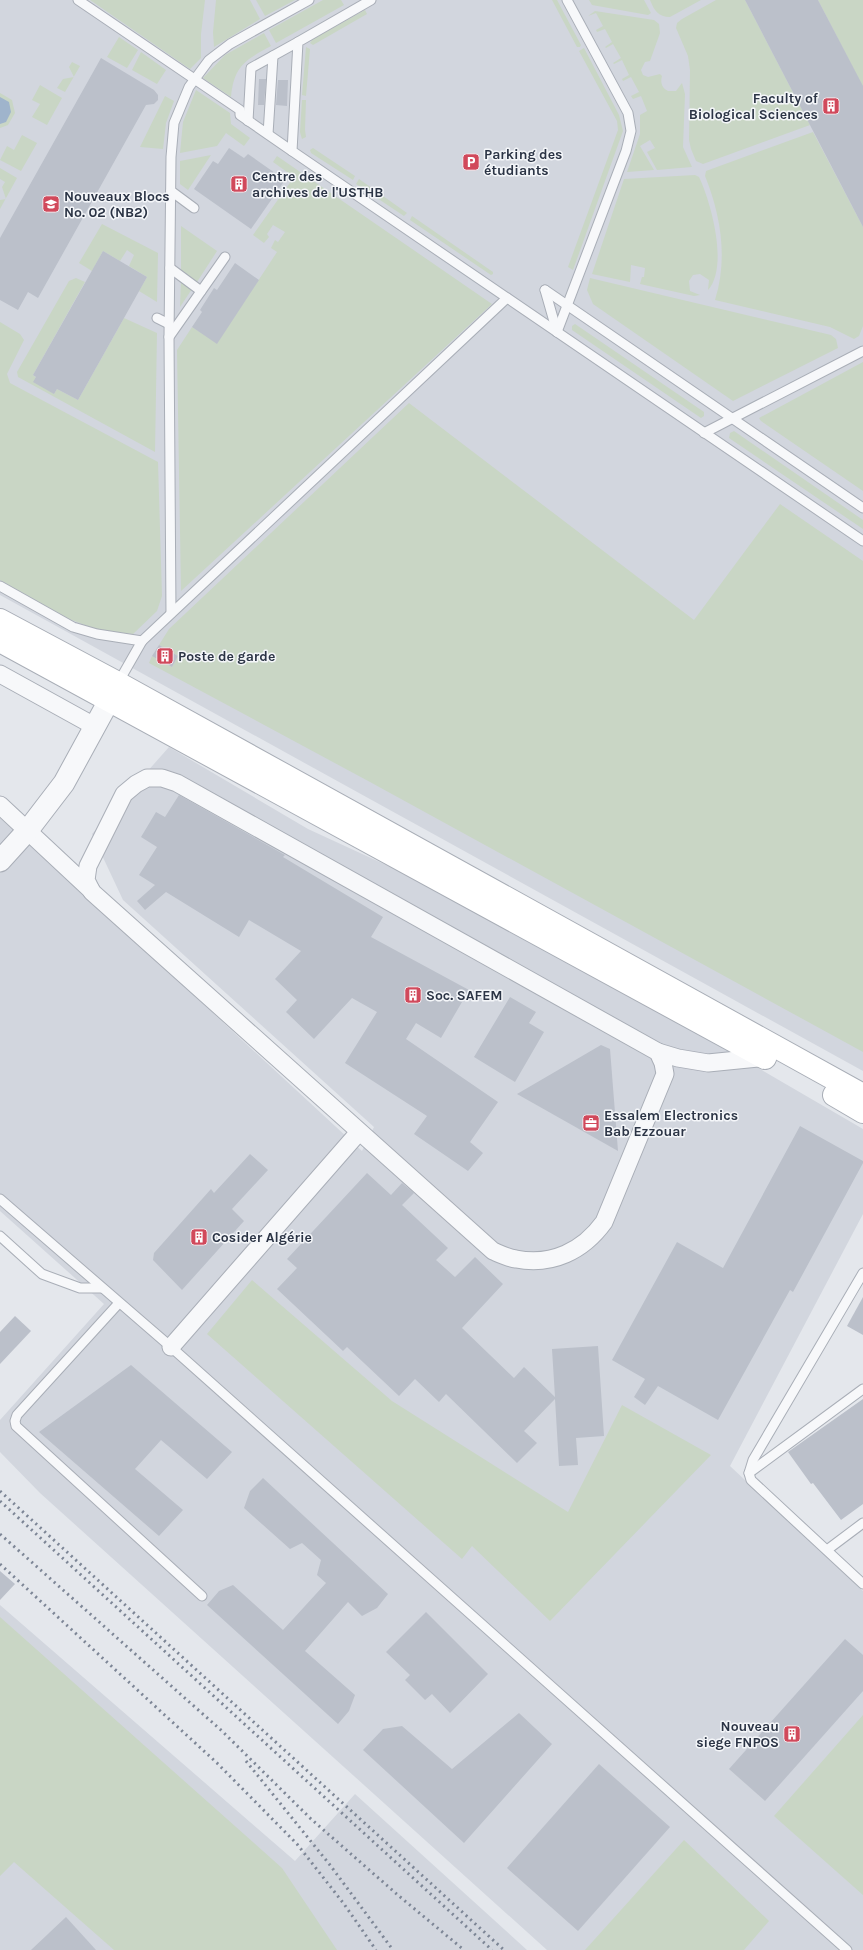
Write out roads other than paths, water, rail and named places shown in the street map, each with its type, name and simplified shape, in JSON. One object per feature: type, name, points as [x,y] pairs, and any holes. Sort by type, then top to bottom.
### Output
[{"type":"main road","points":[[0,620],[118,683],[863,1095]]},
{"type":"main road","points":[[0,641],[109,702],[863,1112]]},
{"type":"street","points":[[0,674],[96,727]]},
{"type":"street","points":[[0,860],[28,830],[64,783],[96,727],[118,683]]},
{"type":"street","points":[[92,892],[86,880],[88,866],[124,794],[136,784],[147,778],[162,778],[184,786],[658,1052],[678,1058],[708,1063],[791,1054]]},
{"type":"street","points":[[0,805],[92,892],[493,1251],[514,1259],[535,1261],[559,1256],[579,1248],[594,1235],[604,1222],[665,1074],[663,1063],[658,1052]]},
{"type":"street","points":[[171,1346],[359,1132]]},
{"type":"lane","points":[[78,0],[240,110],[240,116],[863,541]]},
{"type":"lane","points":[[171,613],[169,324],[172,135],[174,123],[193,79],[208,60],[230,44],[309,0]]},
{"type":"lane","points":[[248,121],[251,68],[371,0]]},
{"type":"lane","points":[[557,332],[624,157],[631,131],[628,113],[567,0]]},
{"type":"lane","points":[[292,151],[298,42]]},
{"type":"lane","points":[[268,134],[273,56]]},
{"type":"lane","points":[[171,191],[194,208]]},
{"type":"lane","points":[[169,337],[225,257]]},
{"type":"lane","points":[[170,268],[201,291]]},
{"type":"lane","points":[[557,332],[545,290],[863,508]]},
{"type":"lane","points":[[118,683],[142,641],[506,298]]},
{"type":"lane","points":[[157,318],[169,324]]},
{"type":"lane","points":[[704,433],[863,351]]},
{"type":"lane","points":[[0,586],[73,627],[97,634],[142,641]]},
{"type":"lane","points":[[0,1198],[101,1288],[171,1346],[847,1950]]},
{"type":"lane","points":[[0,1236],[42,1274],[80,1288],[101,1288]]},
{"type":"lane","points":[[863,1273],[753,1460],[749,1473],[751,1480],[863,1584]]},
{"type":"lane","points":[[119,1303],[17,1415],[15,1421],[16,1426],[202,1596]]},
{"type":"lane","points":[[749,1473],[863,1389]]},
{"type":"lane","points":[[827,1550],[863,1523]]},
{"type":"water","points":[[0,97],[9,102],[11,112],[6,122],[0,124]]},
{"type":"railway","points":[[0,1491],[504,1950]]},
{"type":"railway","points":[[0,1501],[492,1950]]},
{"type":"railway","points":[[0,1534],[222,1731],[311,1819],[399,1896],[464,1950]]},
{"type":"railway","points":[[0,1564],[217,1763],[297,1844],[344,1904],[376,1950]]},
{"type":"railway","points":[[246,1761],[330,1865],[393,1950]]},
{"type":"place","name":"Faculty of Biological Sciences","points":[[831,106]]},
{"type":"place","name":"Parking des étudiants","points":[[471,162]]},
{"type":"place","name":"Centre des archives de l'USTHB","points":[[239,184]]},
{"type":"place","name":"Nouveaux Blocs No. 02 (NB2)","points":[[51,204]]},
{"type":"place","name":"Poste de garde","points":[[165,656]]},
{"type":"place","name":"Soc. SAFEM","points":[[413,995]]},
{"type":"place","name":"Essalem Electronics Bab Ezzouar","points":[[591,1123]]},
{"type":"place","name":"Cosider Algérie","points":[[199,1237]]},
{"type":"place","name":"Nouveau siege FNPOS","points":[[792,1734]]}]
